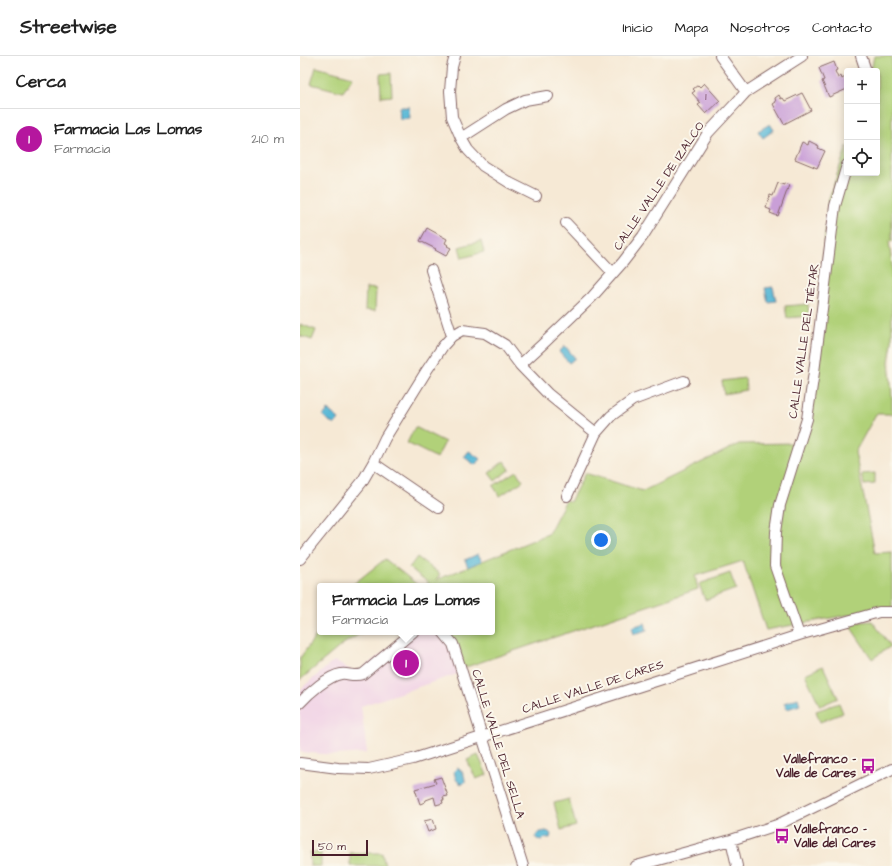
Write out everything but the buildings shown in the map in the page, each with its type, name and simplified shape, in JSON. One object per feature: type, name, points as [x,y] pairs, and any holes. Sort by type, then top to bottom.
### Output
[{"type":"street","points":[[455,56],[452,67],[450,91],[452,117],[461,138],[468,150],[483,166],[510,183],[536,196]]},
{"type":"street","points":[[720,56],[746,92]]},
{"type":"street","name":"CALLE VALLE DE IZALCO","points":[[520,365],[592,297],[613,274],[643,236],[708,133],[746,92],[802,56]]},
{"type":"street","points":[[861,56],[865,68]]},
{"type":"street","points":[[461,138],[506,109],[525,100],[548,96]]},
{"type":"street","name":"CALLE VALLE DEL TIÉTAR","points":[[799,635],[775,566],[776,532],[780,505],[807,420],[835,206],[844,175]]},
{"type":"street","name":"CALLE VALLE DE IZALCO","points":[[566,223],[613,274]]},
{"type":"street","points":[[431,270],[452,336]]},
{"type":"street","points":[[300,559],[362,482],[386,438],[443,346],[452,336],[462,330],[485,333],[505,345],[520,365],[548,394],[596,433]]},
{"type":"street","points":[[567,496],[596,433],[611,416],[633,400],[684,381]]},
{"type":"street","points":[[373,463],[439,508]]},
{"type":"street","name":"CALLE VALLE DE CARES","points":[[300,763],[338,768],[369,769],[413,759],[799,635],[879,612],[892,612]]},
{"type":"street","points":[[300,703],[312,691],[334,676],[342,674],[355,676],[363,674],[409,635]]},
{"type":"street","name":"CALLE VALLE DEL SELLA","points":[[446,635],[453,644],[523,866]]},
{"type":"street","points":[[636,866],[731,840],[777,825],[892,769]]},
{"type":"street","points":[[731,840],[737,866]]},
{"type":"shaded area","points":[[407,635],[442,635],[452,652],[457,674],[361,706],[367,753],[335,755],[300,752],[300,691],[334,661],[356,673]]},
{"type":"green space","points":[[874,56],[892,56],[892,242],[889,241],[892,265],[892,342],[889,362],[892,414],[876,414],[855,452],[875,553],[892,552],[892,610],[875,610],[766,630],[743,561],[695,576],[698,589],[463,668],[447,635],[495,635],[495,583],[429,583],[409,568],[417,557],[440,574],[436,580],[548,534],[566,500],[570,502],[585,473],[643,491],[739,444],[796,443],[805,413],[813,365],[828,201],[844,155],[844,176],[880,176],[880,68],[872,68]]},
{"type":"green space","points":[[316,67],[353,77],[343,92],[311,84]]},
{"type":"green space","points":[[391,73],[392,96],[381,97],[380,74]]},
{"type":"green space","points":[[481,241],[484,252],[462,258],[459,247]]},
{"type":"green space","points":[[366,288],[376,289],[375,311],[365,310]]},
{"type":"green space","points":[[808,304],[809,316],[787,318],[785,306]]},
{"type":"green space","points":[[300,324],[316,330],[312,340],[300,336]]},
{"type":"green space","points":[[745,378],[746,390],[724,394],[722,381]]},
{"type":"green space","points":[[415,427],[445,442],[437,458],[407,443]]},
{"type":"green space","points":[[504,461],[510,469],[495,481],[489,473]]},
{"type":"green space","points":[[516,471],[523,481],[500,496],[493,486]]},
{"type":"green space","points":[[875,473],[875,484],[864,485],[862,474]]},
{"type":"green space","points":[[385,559],[415,583],[355,583]]},
{"type":"green space","points":[[730,573],[736,589],[705,600],[699,584]]},
{"type":"green space","points":[[872,621],[891,646],[872,659],[848,623]]},
{"type":"green space","points":[[317,634],[358,635],[343,644],[300,680],[300,658]]},
{"type":"green space","points":[[823,666],[838,698],[820,706],[805,674]]},
{"type":"green space","points":[[839,703],[843,713],[820,722],[816,711]]},
{"type":"green space","points":[[478,755],[487,775],[476,779],[467,760]]},
{"type":"green space","points":[[569,799],[576,826],[561,830],[554,803]]},
{"type":"green space","points":[[310,852],[321,853],[321,866],[310,866]]},
{"type":"green space","points":[[350,853],[382,853],[385,866],[350,866]]},
{"type":"water","points":[[399,107],[409,107],[410,118],[400,119]]},
{"type":"water","points":[[770,124],[774,130],[763,138],[758,131]]},
{"type":"water","points":[[773,287],[776,301],[768,302],[765,288]]},
{"type":"water","points":[[565,346],[575,358],[569,363],[559,352]]},
{"type":"water","points":[[328,410],[339,419],[334,425],[323,416]]},
{"type":"water","points":[[469,451],[480,459],[475,465],[464,457]]},
{"type":"water","points":[[478,554],[482,561],[468,567],[465,560]]},
{"type":"water","points":[[645,623],[647,630],[634,634],[632,627]]},
{"type":"water","points":[[798,698],[800,705],[787,709],[784,703]]},
{"type":"water","points":[[457,768],[461,770],[464,775],[465,782],[463,784],[457,781],[455,777],[454,771]]},
{"type":"water","points":[[546,831],[551,834],[550,838],[545,838],[542,841],[536,838],[538,833]]},
{"type":"place","name":"Farmacia Las Lomas","points":[[406,663]]},
{"type":"place","name":"Vallefranco - Valle de Cares","points":[[868,766]]},
{"type":"place","name":"Vallefranco - Valle del Cares","points":[[782,836]]}]
